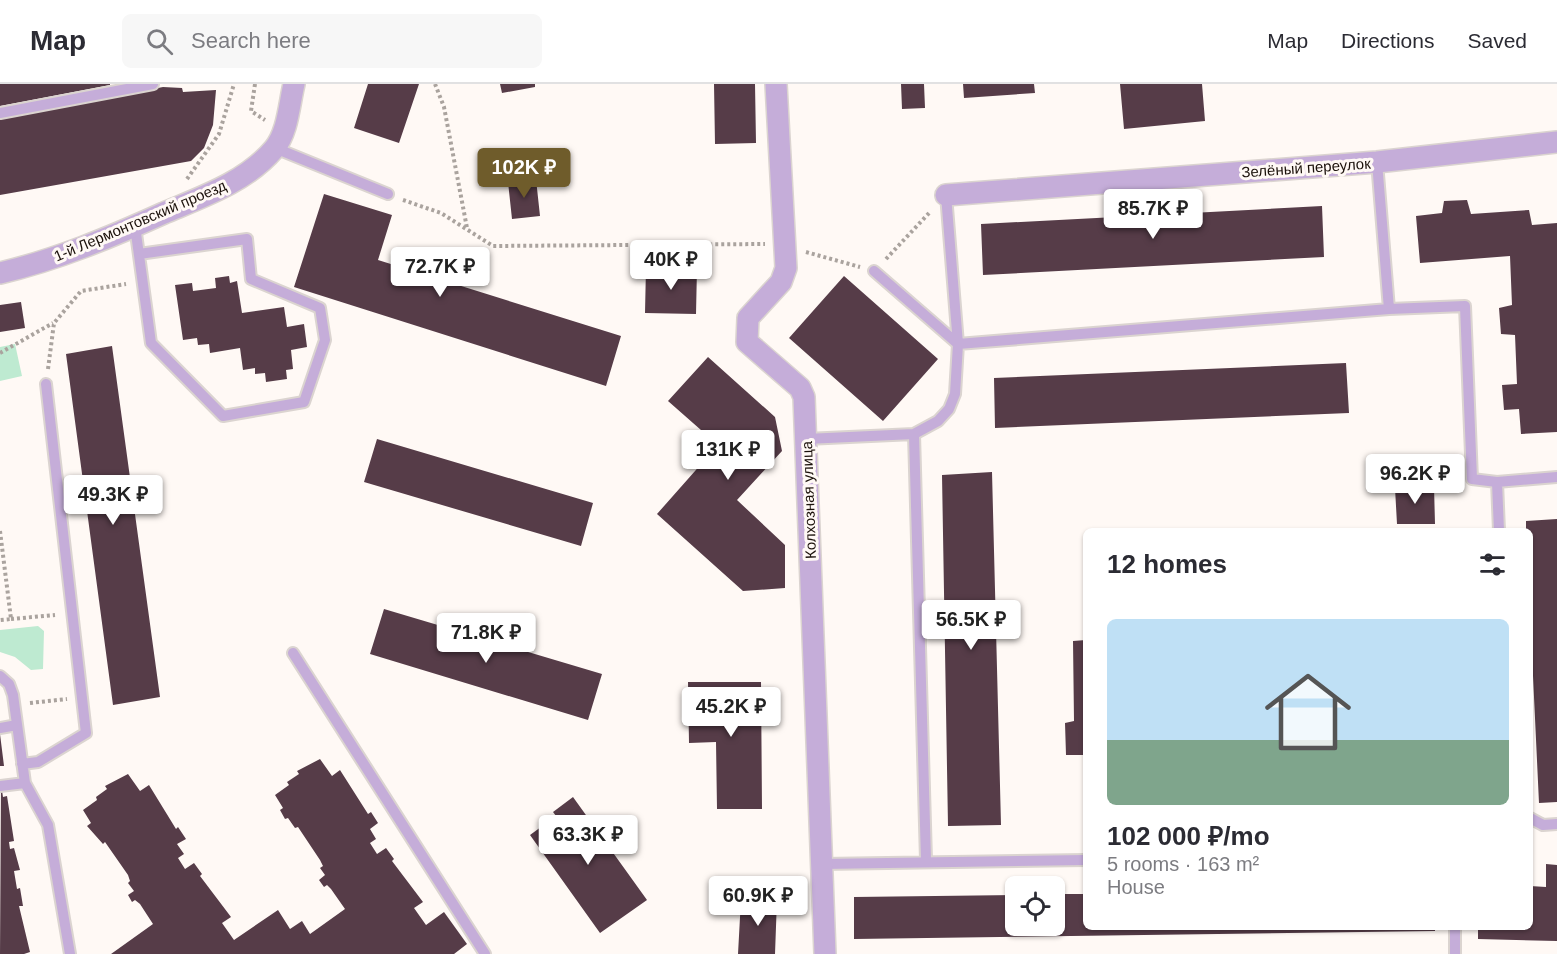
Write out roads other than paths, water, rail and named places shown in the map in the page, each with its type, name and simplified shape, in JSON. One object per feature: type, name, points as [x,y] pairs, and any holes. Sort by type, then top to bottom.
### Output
[{"type":"street","points":[[279,140],[294,84]]},
{"type":"street","name":"Колхозная улица","points":[[776,84],[786,268],[781,282],[748,318],[747,342],[801,388],[804,397],[825,954]]},
{"type":"street","name":"1-й Лермонтовский проезд","points":[[0,273],[34,265],[135,226],[222,188],[254,168],[279,140]]},
{"type":"street","name":"Зелёный переулок","points":[[946,195],[1377,162],[1557,142]]},
{"type":"lane","points":[[0,113],[153,84]]},
{"type":"lane","points":[[279,140],[388,194]]},
{"type":"lane","points":[[1377,162],[1389,309]]},
{"type":"lane","points":[[806,439],[914,434],[938,421],[949,409],[955,394],[958,344],[946,195]]},
{"type":"lane","points":[[135,226],[151,343],[223,416],[304,402],[326,340],[320,308],[251,279],[247,239],[139,254]]},
{"type":"lane","points":[[874,271],[958,344],[1389,309],[1465,306],[1472,479],[1497,482],[1557,477]]},
{"type":"lane","points":[[22,764],[39,762],[86,733],[46,384]]},
{"type":"lane","points":[[914,434],[926,860]]},
{"type":"lane","points":[[1497,482],[1498,528]]},
{"type":"lane","points":[[293,653],[477,939],[484,954]]},
{"type":"lane","points":[[0,676],[9,684],[14,704],[25,783],[48,825],[70,954]]},
{"type":"lane","points":[[0,728],[17,725]]},
{"type":"lane","points":[[0,786],[25,783]]},
{"type":"lane","points":[[1533,820],[1543,825],[1557,824]]},
{"type":"lane","points":[[822,864],[926,860],[1083,860]]},
{"type":"lane","points":[[1455,930],[1455,954]]}]
